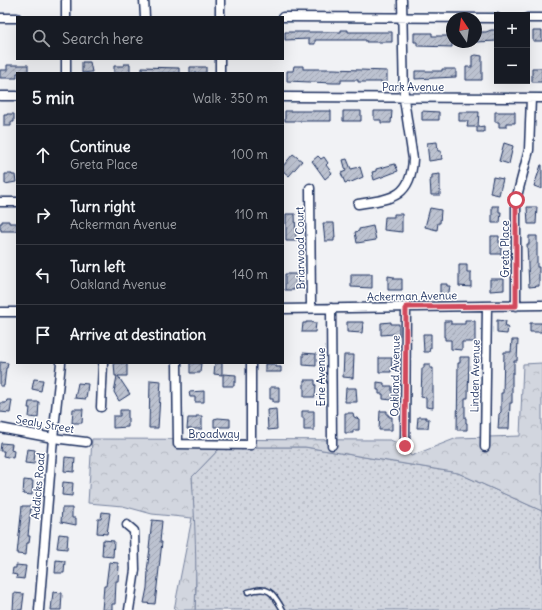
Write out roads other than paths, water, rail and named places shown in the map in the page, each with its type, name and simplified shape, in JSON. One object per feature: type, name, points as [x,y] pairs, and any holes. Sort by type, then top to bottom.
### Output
[{"type":"street","points":[[66,0],[66,16]]},
{"type":"street","points":[[144,0],[144,16]]},
{"type":"street","points":[[220,0],[220,16]]},
{"type":"street","points":[[358,204],[394,196],[404,190],[411,176],[413,159],[404,99],[402,0]]},
{"type":"street","points":[[284,17],[494,18]]},
{"type":"street","points":[[0,18],[16,18]]},
{"type":"street","points":[[530,18],[542,18]]},
{"type":"street","points":[[66,60],[66,72]]},
{"type":"street","points":[[220,60],[220,72]]},
{"type":"street","points":[[0,96],[16,96]]},
{"type":"street","name":"Park Avenue","points":[[284,97],[404,99],[542,98]]},
{"type":"street","name":"Greta Place","points":[[516,306],[516,200],[529,150],[531,98]]},
{"type":"street","name":"Briarwood Court","points":[[310,188],[312,308]]},
{"type":"street","points":[[0,202],[16,202]]},
{"type":"street","name":"Ackerman Avenue","points":[[284,309],[542,305]]},
{"type":"street","name":"Linden Avenue","points":[[485,447],[487,306]]},
{"type":"street","name":"Oakland Avenue","points":[[405,446],[406,307]]},
{"type":"street","name":"Erie Avenue","points":[[331,308],[332,446]]},
{"type":"street","points":[[0,312],[16,312]]},
{"type":"street","name":"Addicks Road","points":[[39,610],[53,438],[61,364]]},
{"type":"street","points":[[101,407],[103,364]]},
{"type":"street","name":"Broadway","points":[[177,364],[178,444],[251,445],[251,364]]},
{"type":"street","name":"Sealy Street","points":[[0,428],[53,438],[86,442]]},
{"type":"street","points":[[127,525],[134,531],[135,570],[129,610]]},
{"type":"lane","points":[[248,592],[262,589],[273,593],[283,610]]}]
